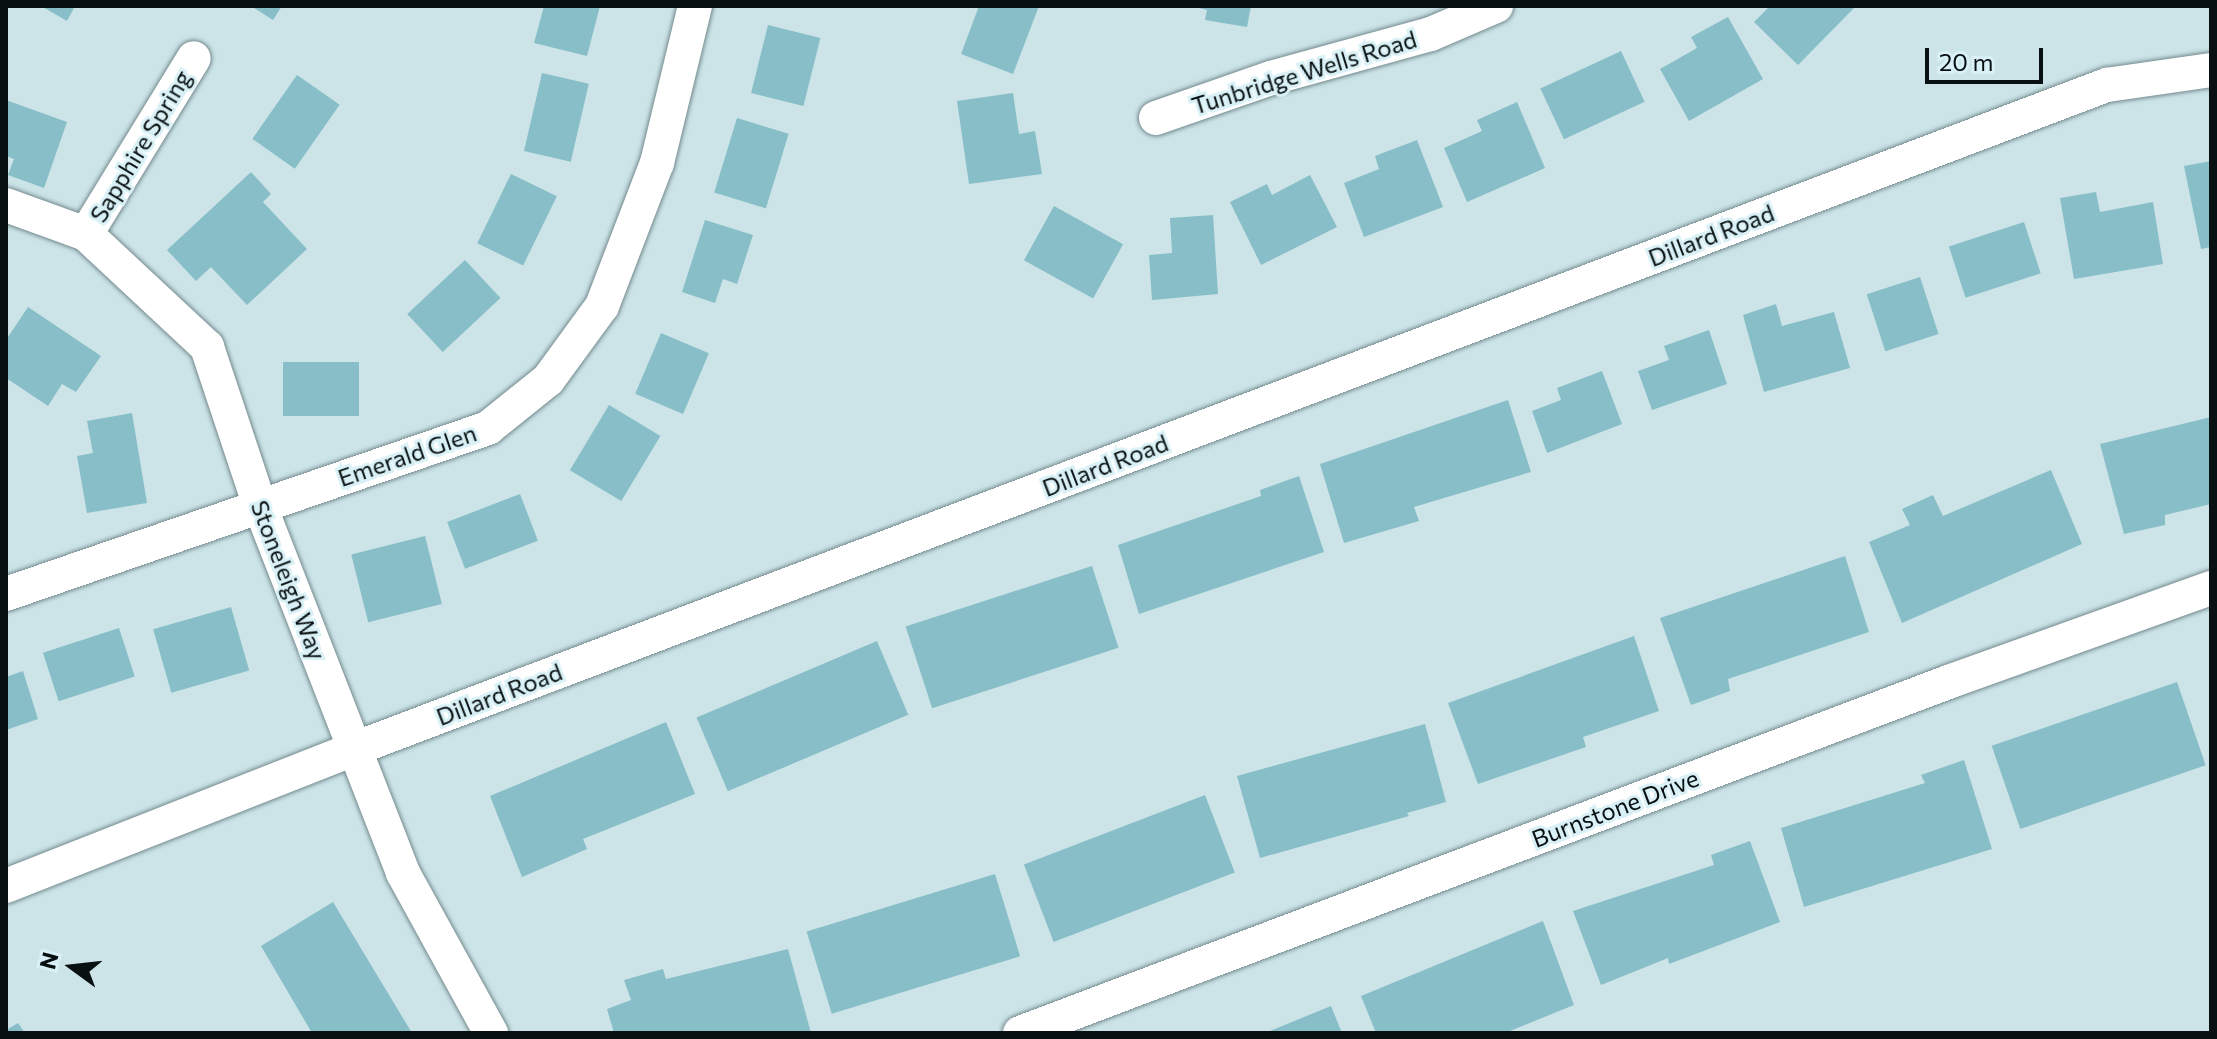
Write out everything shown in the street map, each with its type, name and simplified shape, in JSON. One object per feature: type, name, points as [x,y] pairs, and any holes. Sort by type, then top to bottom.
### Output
[{"type":"street","name":"Emerald Glen","points":[[6,594],[488,428],[548,380],[602,306],[657,163],[695,6]]},
{"type":"street","name":"Tunbridge Wells Road","points":[[1156,118],[1271,78],[1431,34],[1496,6]]},
{"type":"street","name":"Sapphire Spring","points":[[86,234],[194,58]]},
{"type":"street","name":"Dillard Road","points":[[6,886],[354,749],[2107,85],[2211,70]]},
{"type":"street","name":"Stoneleigh Way","points":[[6,205],[86,234],[207,347],[260,506],[403,873],[491,1033]]},
{"type":"street","name":"Burnstone Drive","points":[[1020,1033],[1951,681],[2211,588]]},
{"type":"building","points":[[41,6],[75,6],[67,21]]},
{"type":"building","points":[[251,6],[282,6],[273,20]]},
{"type":"building","points":[[544,6],[600,6],[587,56],[534,43]]},
{"type":"building","points":[[979,6],[1039,6],[1013,74],[961,54]]},
{"type":"building","points":[[1191,6],[1251,6],[1247,27],[1205,20],[1207,10]]},
{"type":"building","points":[[1770,6],[1856,6],[1798,65],[1754,22]]},
{"type":"building","points":[[1728,17],[1763,79],[1689,121],[1660,69],[1697,48],[1691,37]]},
{"type":"building","points":[[768,25],[820,38],[803,106],[751,93]]},
{"type":"building","points":[[1621,51],[1645,102],[1564,139],[1540,89]]},
{"type":"building","points":[[542,73],[589,84],[571,162],[524,151]]},
{"type":"building","points":[[297,75],[340,105],[295,169],[252,139]]},
{"type":"building","points":[[1013,93],[1019,134],[1035,131],[1042,174],[969,184],[957,101]]},
{"type":"building","points":[[6,100],[67,122],[44,188],[8,175],[14,159],[6,156]]},
{"type":"building","points":[[1517,102],[1545,168],[1467,202],[1444,148],[1482,131],[1477,120]]},
{"type":"building","points":[[737,118],[789,134],[766,208],[714,193]]},
{"type":"building","points":[[1417,140],[1443,207],[1364,237],[1344,183],[1379,169],[1375,156]]},
{"type":"building","points":[[2211,161],[2211,247],[2201,249],[2184,166]]},
{"type":"building","points":[[251,172],[271,194],[263,202],[307,249],[247,305],[211,267],[196,281],[167,250]]},
{"type":"building","points":[[511,174],[557,196],[523,266],[477,243]]},
{"type":"building","points":[[1310,175],[1337,227],[1261,265],[1230,202],[1267,184],[1272,195]]},
{"type":"building","points":[[2096,192],[2100,212],[2153,202],[2163,264],[2074,279],[2060,198]]},
{"type":"building","points":[[1054,206],[1123,244],[1093,299],[1024,260]]},
{"type":"building","points":[[1213,215],[1218,294],[1152,300],[1149,255],[1172,253],[1170,218]]},
{"type":"building","points":[[705,220],[753,235],[737,284],[723,279],[715,303],[682,292]]},
{"type":"building","points":[[2024,222],[2041,273],[1966,298],[1949,246]]},
{"type":"building","points":[[465,260],[500,298],[443,352],[407,314]]},
{"type":"building","points":[[1920,277],[1939,334],[1885,351],[1867,294]]},
{"type":"building","points":[[1776,304],[1782,326],[1834,312],[1850,368],[1764,392],[1743,315]]},
{"type":"building","points":[[28,307],[101,356],[76,392],[62,384],[48,406],[6,378],[6,340]]},
{"type":"building","points":[[1709,330],[1727,384],[1652,410],[1638,371],[1669,360],[1664,346]]},
{"type":"building","points":[[661,333],[709,353],[683,414],[635,394]]},
{"type":"building","points":[[283,362],[359,362],[359,416],[283,416]]},
{"type":"building","points":[[1602,371],[1622,424],[1547,453],[1532,411],[1561,400],[1557,388]]},
{"type":"building","points":[[1508,400],[1531,472],[1414,507],[1419,521],[1344,543],[1320,464]]},
{"type":"building","points":[[609,405],[660,436],[621,501],[570,470]]},
{"type":"building","points":[[132,413],[147,503],[87,513],[77,456],[93,453],[87,421]]},
{"type":"building","points":[[2211,417],[2211,504],[2165,515],[2165,525],[2124,534],[2100,444]]},
{"type":"building","points":[[2051,470],[2082,544],[1902,623],[1869,542],[1910,525],[1902,509],[1933,495],[1943,516]]},
{"type":"building","points":[[1299,476],[1324,552],[1139,614],[1118,545],[1261,496],[1260,490]]},
{"type":"building","points":[[520,494],[538,541],[465,569],[447,522]]},
{"type":"building","points":[[425,536],[442,604],[368,622],[351,554]]},
{"type":"building","points":[[1845,556],[1869,632],[1728,679],[1730,691],[1691,705],[1660,618]]},
{"type":"building","points":[[1092,566],[1119,648],[932,708],[906,627]]},
{"type":"building","points":[[231,607],[249,670],[171,693],[153,629]]},
{"type":"building","points":[[119,628],[135,677],[59,701],[43,653]]},
{"type":"building","points":[[1634,636],[1659,711],[1583,737],[1586,747],[1478,784],[1448,703]]},
{"type":"building","points":[[877,641],[908,715],[728,791],[697,718]]},
{"type":"building","points":[[23,671],[38,719],[6,730],[6,677]]},
{"type":"building","points":[[2177,682],[2206,765],[2020,829],[1992,746]]},
{"type":"building","points":[[666,722],[695,794],[583,839],[587,849],[522,877],[490,796]]},
{"type":"building","points":[[1425,724],[1446,802],[1407,813],[1409,816],[1260,858],[1237,776]]},
{"type":"building","points":[[1964,760],[1992,849],[1804,907],[1781,828],[1925,783],[1921,775]]},
{"type":"building","points":[[1205,795],[1235,872],[1054,942],[1024,865]]},
{"type":"building","points":[[1750,841],[1780,922],[1669,964],[1668,958],[1601,985],[1573,911],[1714,865],[1711,855]]},
{"type":"building","points":[[995,874],[1020,956],[832,1014],[807,932]]},
{"type":"building","points":[[333,902],[412,1033],[312,1033],[261,946]]},
{"type":"building","points":[[1543,921],[1574,1005],[1505,1033],[1376,1033],[1361,996]]},
{"type":"building","points":[[788,949],[811,1033],[614,1033],[607,1009],[631,1000],[624,980],[663,969],[666,979]]},
{"type":"building","points":[[1331,1006],[1342,1033],[1265,1033]]},
{"type":"building","points":[[18,1023],[25,1033],[6,1033],[6,1030]]}]
